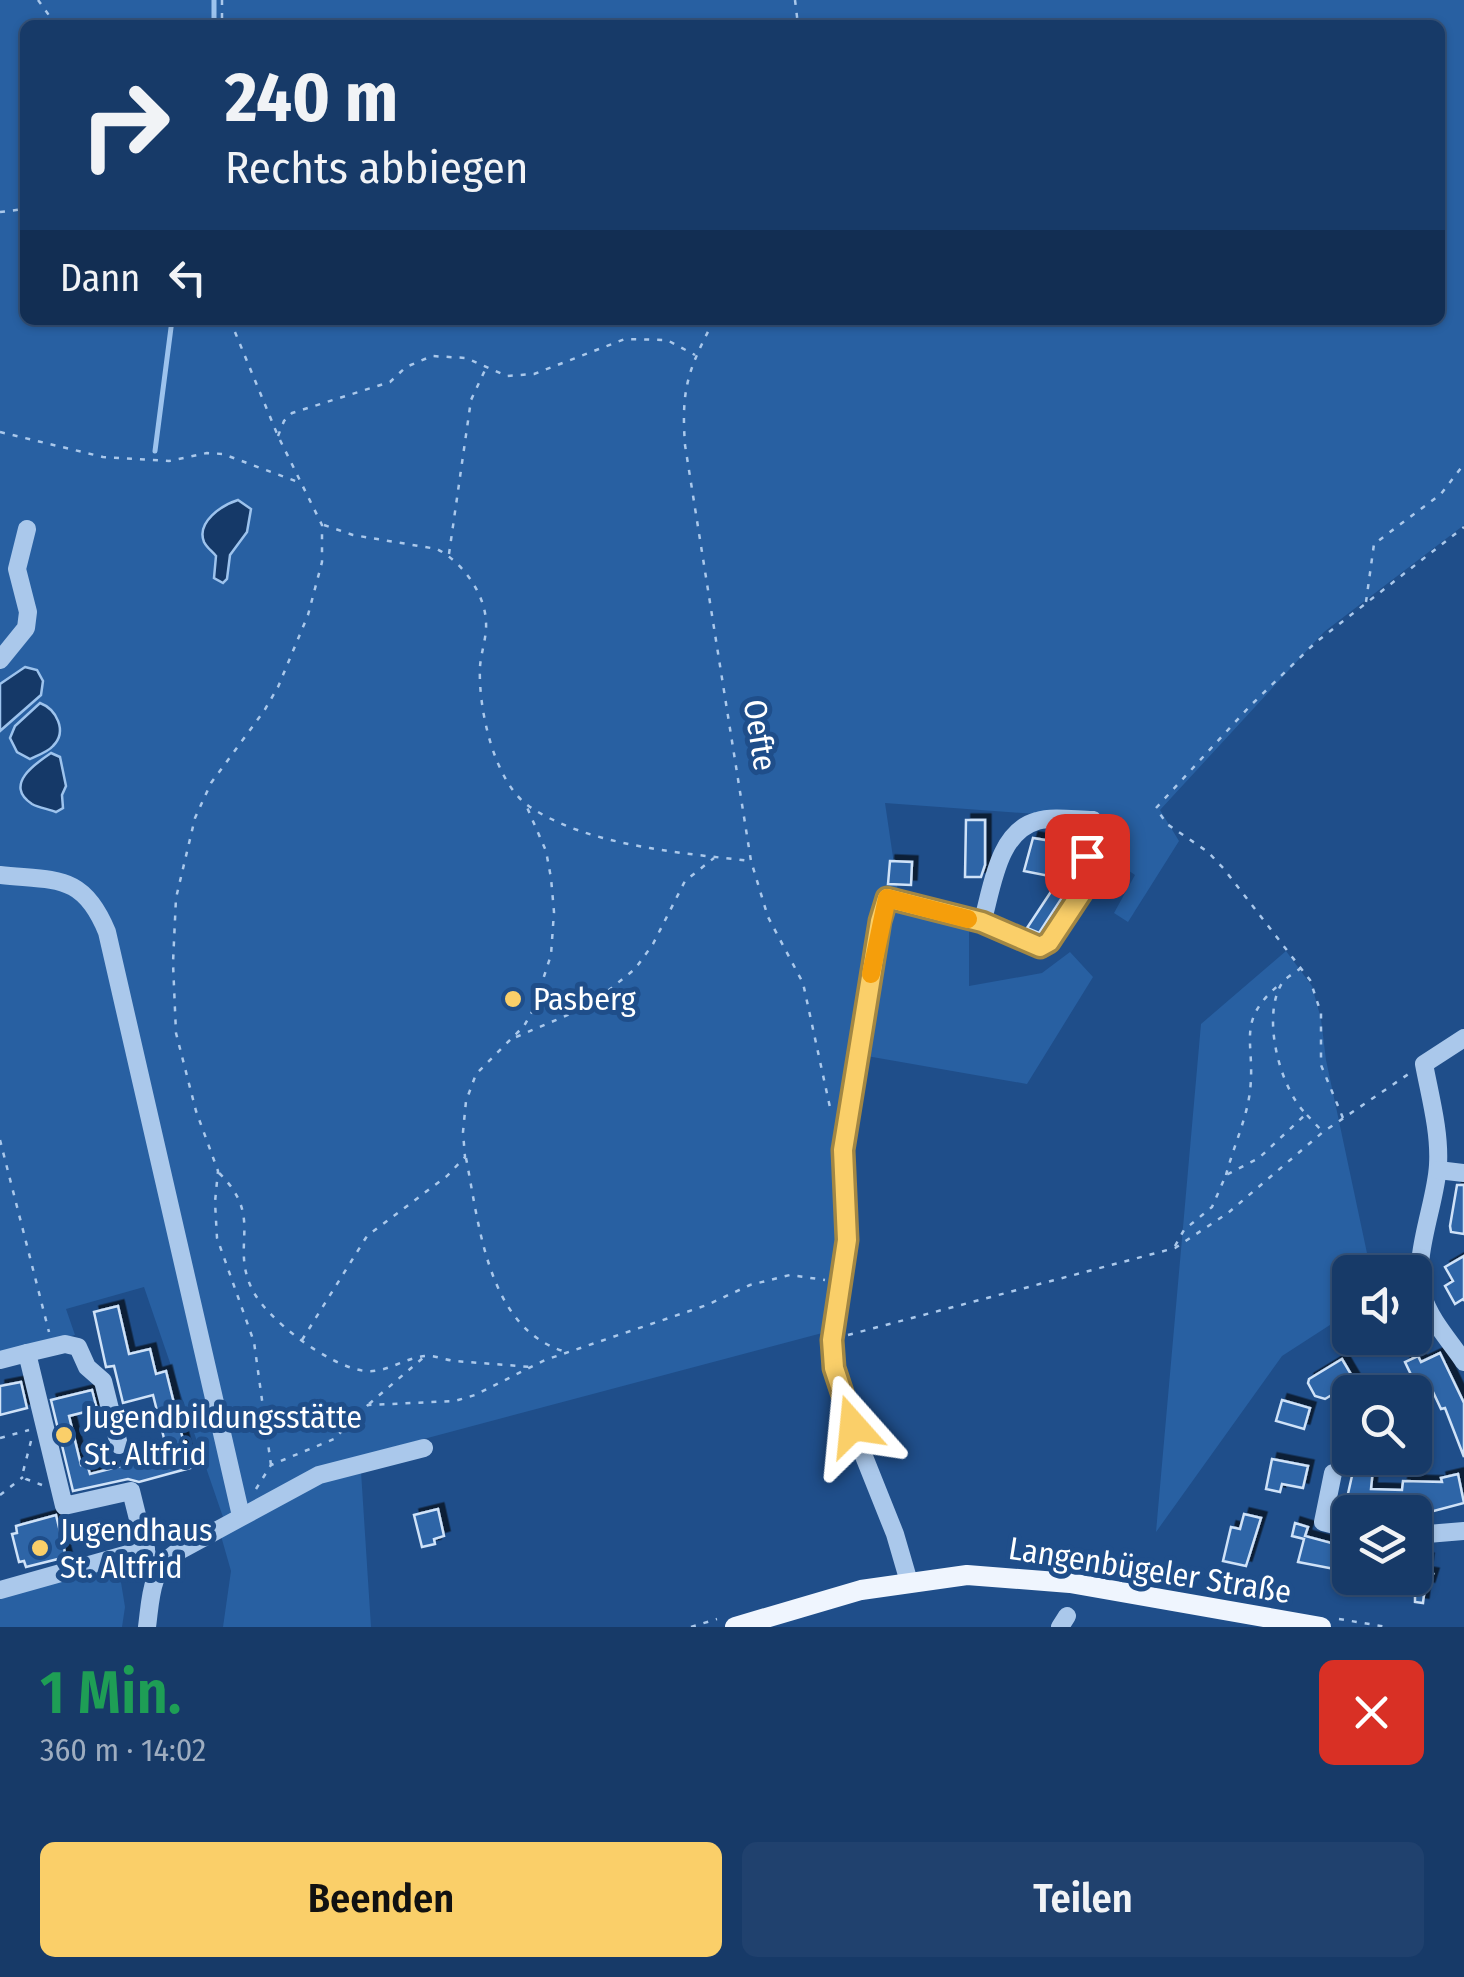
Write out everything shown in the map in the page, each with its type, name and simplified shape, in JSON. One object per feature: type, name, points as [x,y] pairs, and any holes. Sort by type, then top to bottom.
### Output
[{"type":"main road","name":"Langenbügeler Straße","points":[[735,1627],[861,1590],[968,1575],[1026,1577],[1322,1627]]},
{"type":"street","points":[[0,660],[26,628],[28,612],[17,570],[27,529]]},
{"type":"street","points":[[908,1582],[895,1534],[834,1368],[832,1340],[847,1240],[843,1150],[880,921],[887,898],[982,922],[1040,947],[1049,942],[1082,892],[1093,820],[1036,821],[1012,836],[982,922]]},
{"type":"street","points":[[0,875],[63,882],[83,892],[97,907],[107,932],[240,1516]]},
{"type":"street","points":[[1464,1038],[1424,1064],[1439,1147],[1420,1283],[1430,1311],[1464,1362]]},
{"type":"street","points":[[1438,1170],[1464,1172]]},
{"type":"street","points":[[0,1360],[53,1346],[78,1347],[88,1367],[103,1381],[119,1445]]},
{"type":"street","points":[[26,1353],[64,1506],[131,1491],[148,1559],[157,1572]]},
{"type":"street","points":[[147,1627],[157,1572],[170,1557],[319,1474],[424,1448]]},
{"type":"street","points":[[1332,1474],[1323,1522],[1332,1524]]},
{"type":"street","points":[[1432,1534],[1464,1531]]},
{"type":"street","points":[[0,1590],[142,1534]]},
{"type":"path","points":[[232,325],[278,436],[322,525],[322,562],[308,615],[264,712],[212,782],[195,818],[176,898],[176,1033],[196,1110],[218,1172],[240,1198],[246,1216],[245,1250],[251,1288],[284,1326],[302,1340],[340,1363],[364,1371],[384,1370],[425,1356],[533,1367]]},
{"type":"path","name":"Oefte","points":[[712,325],[696,356],[682,404],[685,445],[751,861],[768,917],[804,983],[832,1118]]},
{"type":"path","points":[[278,436],[292,413],[390,382],[406,367],[432,356],[466,358],[507,376],[534,374],[625,339],[667,340],[696,356]]},
{"type":"path","points":[[449,555],[471,400],[486,368]]},
{"type":"path","points":[[0,432],[103,457],[169,461],[223,454],[299,482]]},
{"type":"path","points":[[1366,604],[1374,544],[1441,494],[1464,464]]},
{"type":"path","points":[[322,525],[353,535],[437,549],[449,555],[472,582],[482,602],[486,622],[480,668],[484,714],[507,780],[526,804],[549,865],[554,938],[533,1010],[514,1038],[476,1074],[466,1101],[462,1132],[480,1230],[504,1299],[534,1335],[567,1352]]},
{"type":"path","points":[[1343,1118],[1321,1065],[1322,1026],[1316,994],[1301,968],[1224,869],[1208,852],[1167,824],[1156,808],[1282,673],[1464,527]]},
{"type":"path","points":[[526,804],[562,825],[647,847],[751,861]]},
{"type":"path","points":[[514,1038],[589,1006],[634,969],[653,944],[685,881],[715,857]]},
{"type":"path","points":[[1174,1248],[1184,1230],[1212,1207],[1226,1175],[1250,1091],[1248,1046],[1254,1011],[1301,968]]},
{"type":"path","points":[[1282,982],[1274,1010],[1278,1068],[1306,1114],[1324,1132]]},
{"type":"path","points":[[832,1340],[1174,1248],[1228,1213],[1343,1118],[1424,1064]]},
{"type":"path","points":[[1226,1175],[1259,1158],[1306,1114]]},
{"type":"path","points":[[0,1140],[53,1346]]},
{"type":"path","points":[[302,1340],[367,1236],[447,1176],[465,1156]]},
{"type":"path","points":[[218,1172],[217,1238],[254,1342],[271,1465],[334,1439],[425,1356]]},
{"type":"path","points":[[368,1405],[454,1401],[567,1352],[707,1305],[766,1280],[810,1276],[839,1287]]},
{"type":"path","points":[[0,1438],[36,1428],[24,1476],[0,1496]]},
{"type":"path","points":[[24,1476],[47,1487],[58,1486]]},
{"type":"path","points":[[63,1536],[142,1534]]},
{"type":"shaded area","points":[[0,0],[1464,0],[1464,525],[1324,632],[1160,810],[1179,841],[1128,922],[1114,913],[1135,875],[1110,858],[1116,840],[1102,831],[1103,819],[885,803],[900,905],[969,927],[969,986],[1042,973],[1070,952],[1093,977],[1027,1084],[861,1055],[826,1332],[360,1456],[371,1627],[223,1627],[231,1571],[221,1536],[224,1520],[144,1287],[66,1309],[75,1335],[0,1353]]},
{"type":"shaded area","points":[[238,500],[251,509],[247,532],[230,555],[223,583],[214,578],[216,556],[204,542],[204,528],[218,510]]},
{"type":"shaded area","points":[[25,667],[37,670],[43,681],[41,695],[0,731],[0,684]]},
{"type":"shaded area","points":[[40,703],[55,715],[60,734],[51,748],[30,759],[17,752],[10,738],[15,726]]},
{"type":"shaded area","points":[[51,753],[60,757],[66,786],[63,808],[56,812],[32,804],[21,789],[25,775]]},
{"type":"shaded area","points":[[1286,951],[1312,986],[1367,1255],[1332,1255],[1332,1324],[1282,1356],[1156,1532],[1201,1024]]},
{"type":"shaded area","points":[[118,1564],[125,1607],[122,1627],[0,1627],[0,1598]]},
{"type":"building","points":[[966,820],[985,820],[985,865],[981,877],[965,877]]},
{"type":"building","points":[[1064,837],[1077,839],[1069,887],[1039,933],[1027,928],[1060,878],[1024,871],[1033,838],[1063,843]]},
{"type":"building","points":[[890,861],[912,862],[911,885],[888,884]]},
{"type":"building","points":[[1457,1185],[1464,1185],[1464,1234],[1451,1232],[1450,1226]]},
{"type":"building","points":[[1464,1256],[1464,1301],[1455,1304],[1445,1286],[1453,1281],[1445,1267]]},
{"type":"building","name":"Jugendbildungsstätte St. Altfrid","points":[[118,1306],[129,1354],[150,1349],[156,1374],[166,1371],[190,1468],[139,1482],[128,1479],[73,1491],[51,1400],[92,1390],[97,1409],[69,1416],[81,1465],[87,1464],[90,1474],[168,1454],[153,1395],[123,1403],[114,1366],[106,1367],[94,1312]]},
{"type":"building","points":[[1440,1353],[1464,1403],[1464,1457],[1445,1408],[1441,1409],[1432,1390],[1432,1375],[1411,1375],[1405,1362],[1418,1356],[1421,1362]]},
{"type":"building","points":[[1342,1359],[1351,1375],[1332,1375],[1332,1395],[1325,1399],[1315,1396],[1309,1379]]},
{"type":"building","points":[[21,1382],[27,1408],[0,1415],[0,1386]]},
{"type":"building","points":[[1282,1400],[1310,1408],[1304,1429],[1276,1421]]},
{"type":"building","points":[[1272,1459],[1308,1466],[1303,1488],[1282,1484],[1280,1492],[1266,1489]]},
{"type":"building","points":[[1458,1474],[1464,1503],[1432,1511],[1432,1495],[1348,1495],[1352,1475],[1372,1475],[1371,1489],[1402,1490],[1403,1481],[1442,1482],[1441,1478]]},
{"type":"building","points":[[438,1509],[444,1536],[434,1539],[435,1544],[422,1547],[414,1515]]},
{"type":"building","points":[[1244,1514],[1261,1518],[1246,1566],[1223,1561],[1231,1527],[1240,1529]]},
{"type":"building","name":"Jugendhaus St. Altfrid","points":[[56,1515],[66,1557],[26,1567],[24,1561],[19,1562],[12,1534],[17,1533],[16,1526]]},
{"type":"building","points":[[1295,1523],[1308,1527],[1305,1536],[1332,1543],[1332,1569],[1298,1562],[1304,1539],[1292,1536]]},
{"type":"building","points":[[1415,1595],[1424,1595],[1423,1603],[1415,1602]]},
{"type":"waterway","points":[[214,0],[214,20]]},
{"type":"waterway","points":[[155,451],[171,325]]},
{"type":"slow traffic","points":[[871,974],[887,898],[968,919]]},
{"type":"place","name":"Pasberg","points":[[513,999]]},
{"type":"place","name":"Jugendbildungsstätte St. Altfrid","points":[[64,1435]]},
{"type":"place","name":"Jugendhaus St. Altfrid","points":[[40,1548]]},
{"type":"route","points":[[853,1426],[834,1368],[832,1340],[847,1240],[843,1150],[858,1046],[887,898],[982,922],[1040,947],[1049,942],[1082,892],[1087,856]]}]
